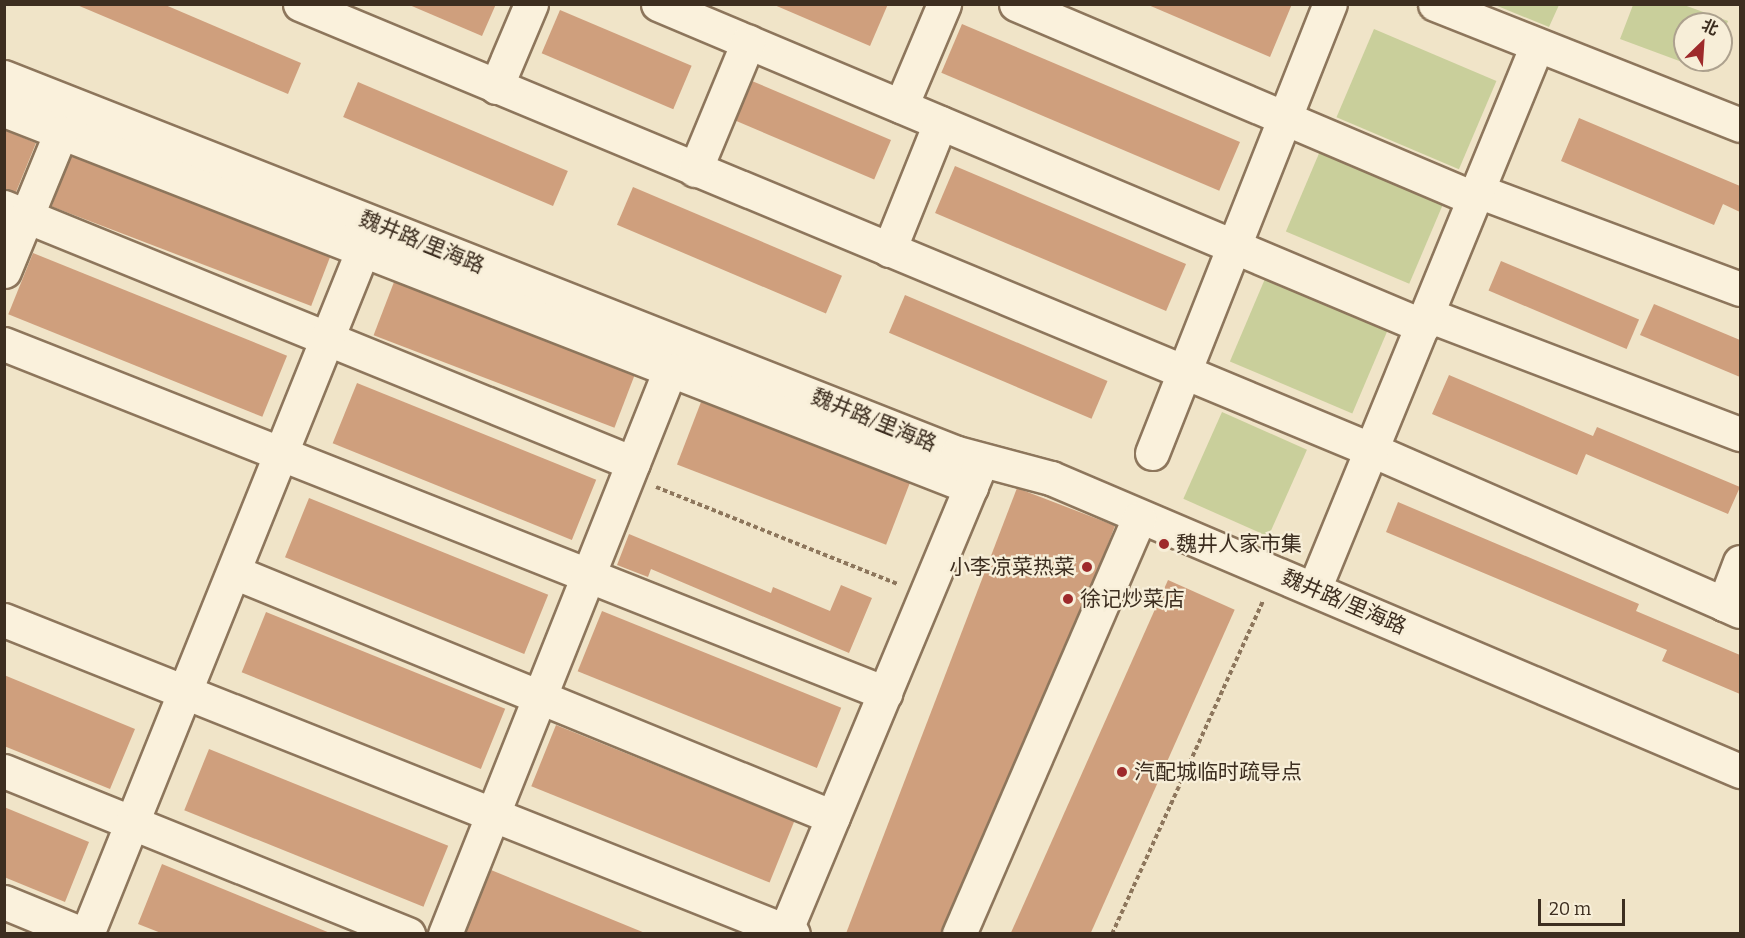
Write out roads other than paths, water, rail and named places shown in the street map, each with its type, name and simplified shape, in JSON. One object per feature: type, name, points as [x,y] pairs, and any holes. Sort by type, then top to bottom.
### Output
[{"type":"street","points":[[300,4],[1182,373],[1372,450],[1732,607],[1740,562]]},
{"type":"street","points":[[496,87],[531,4]]},
{"type":"street","points":[[658,4],[1233,246],[1426,321],[1740,434]]},
{"type":"street","points":[[901,106],[944,4]]},
{"type":"street","points":[[1152,453],[1330,4]]},
{"type":"street","points":[[1435,4],[1740,125]]},
{"type":"street","points":[[1026,6],[1285,117],[1476,195],[1740,289]]},
{"type":"street","points":[[695,170],[748,42]]},
{"type":"street","points":[[1314,589],[1426,321],[1537,45]]},
{"type":"street","name":"魏井路/里海路","points":[[4,77],[957,453],[977,473],[1051,478],[1139,518],[1314,589],[1740,771]]},
{"type":"street","points":[[4,110],[670,370],[977,473],[833,817],[788,932],[4,620]]},
{"type":"street","points":[[889,250],[940,123]]},
{"type":"street","points":[[4,271],[16,212],[61,132]]},
{"type":"street","points":[[16,212],[328,339],[630,469]]},
{"type":"street","points":[[87,933],[363,249]]},
{"type":"street","points":[[4,344],[885,693]]},
{"type":"street","points":[[445,933],[670,370]]},
{"type":"street","points":[[959,933],[1139,518]]},
{"type":"street","points":[[234,572],[833,817]]},
{"type":"street","points":[[4,771],[408,933]]},
{"type":"street","points":[[4,902],[82,933]]},
{"type":"place","name":"魏井人家市集","points":[[1164,544]]},
{"type":"place","name":"小李凉菜热菜","points":[[1087,567]]},
{"type":"place","name":"徐记炒菜店","points":[[1068,599]]},
{"type":"place","name":"汽配城临时疏导点","points":[[1122,772]]}]
